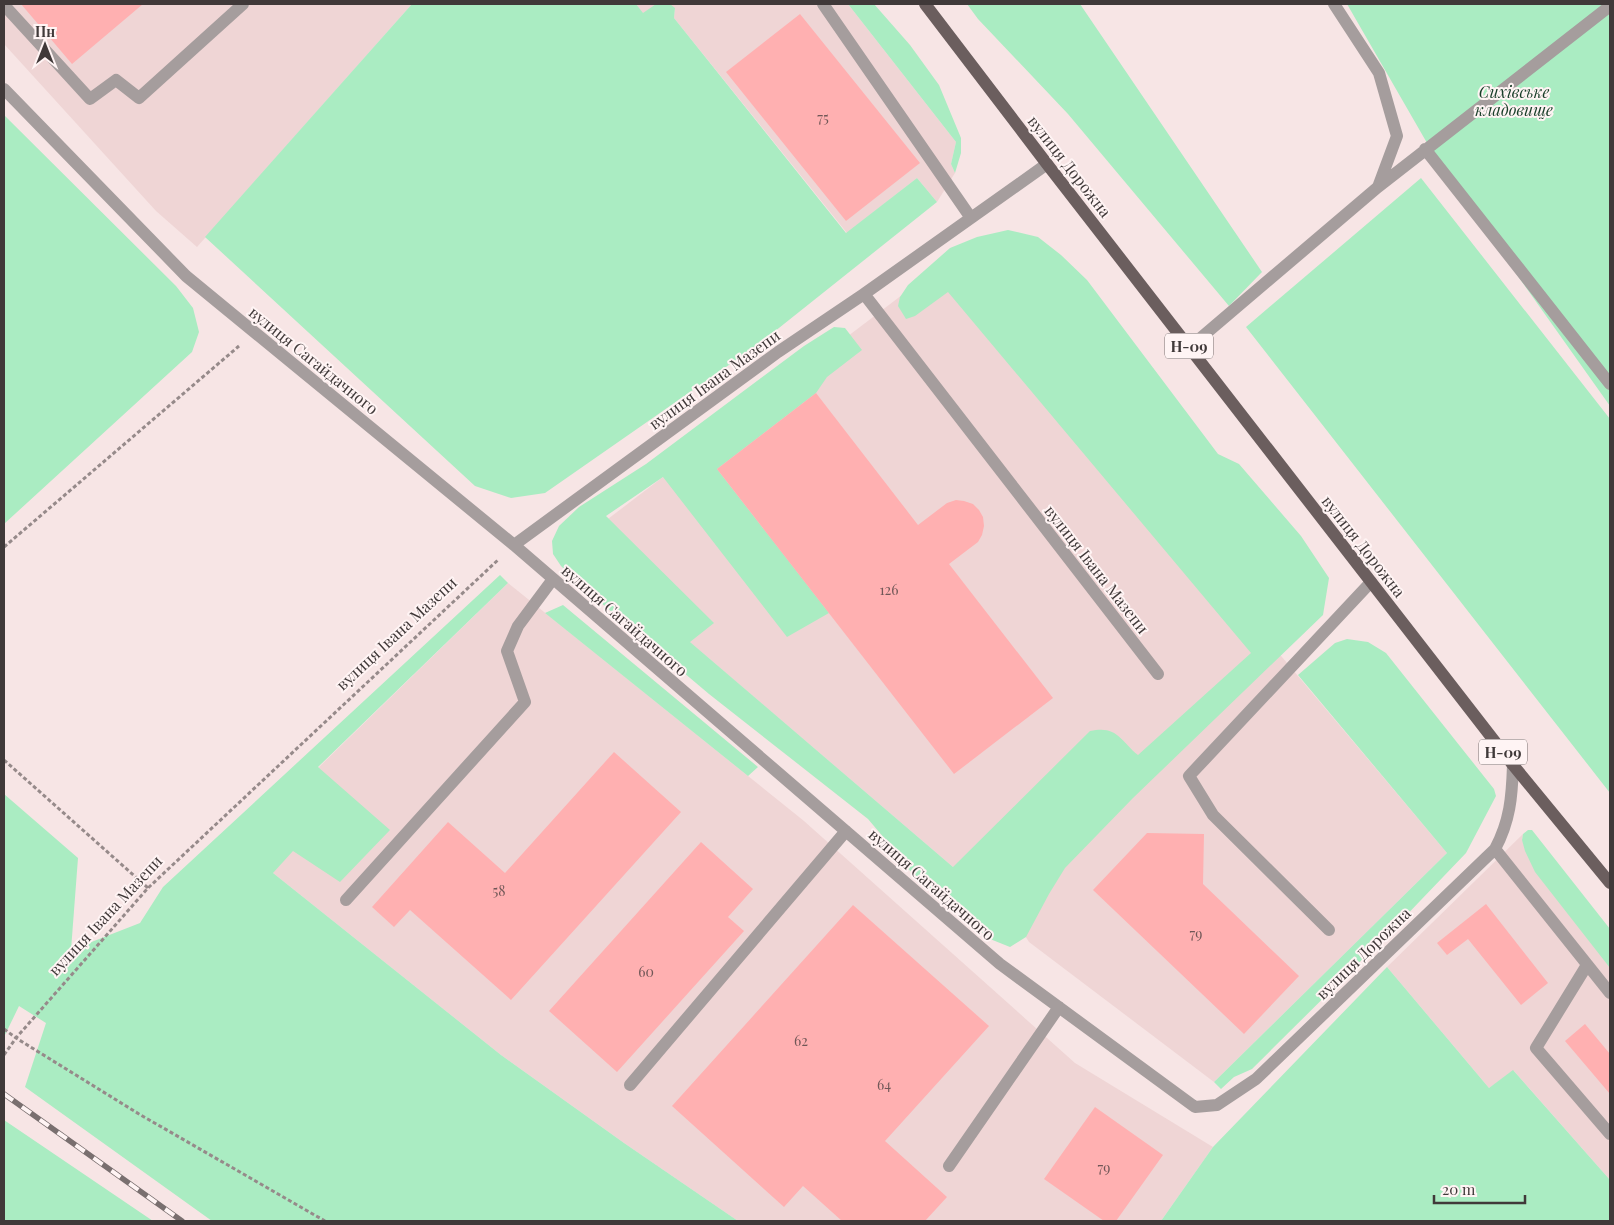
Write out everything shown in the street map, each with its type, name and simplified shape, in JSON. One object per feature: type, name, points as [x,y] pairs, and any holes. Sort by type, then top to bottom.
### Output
[{"type":"main road","name":"вулиця Дорожна","points":[[925,4],[1513,765],[1610,884]]},
{"type":"street","points":[[4,6],[90,99],[116,80],[139,98],[243,4]]},
{"type":"street","points":[[823,4],[971,218]]},
{"type":"street","points":[[1334,4],[1379,73],[1397,136],[1378,187]]},
{"type":"street","points":[[1190,348],[1378,187],[1610,6]]},
{"type":"street","name":"вулиця Сагайдачного","points":[[4,88],[186,276],[514,545],[1000,964],[1195,1107],[1217,1105],[1256,1079]]},
{"type":"street","points":[[1426,149],[1610,384]]},
{"type":"street","name":"вулиця Івана Мазепи","points":[[514,545],[778,352],[864,294],[1047,164]]},
{"type":"street","name":"вулиця Івана Мазепи","points":[[864,294],[1158,674]]},
{"type":"street","points":[[346,900],[526,702],[507,651],[518,626],[553,579]]},
{"type":"street","points":[[1329,930],[1213,815],[1189,776],[1371,582]]},
{"type":"street","name":"вулиця Дорожна","points":[[1256,1079],[1495,849],[1508,818],[1512,795],[1513,765]]},
{"type":"street","points":[[630,1085],[846,831]]},
{"type":"street","points":[[1495,849],[1610,994]]},
{"type":"street","points":[[1587,965],[1536,1048],[1610,1134]]},
{"type":"street","points":[[949,1166],[1059,1006]]},
{"type":"path","points":[[4,547],[255,333]]},
{"type":"path","name":"вулиця Івана Мазепи","points":[[4,1055],[16,1038],[148,888],[514,545]]},
{"type":"path","points":[[4,760],[148,888]]},
{"type":"path","points":[[4,1028],[16,1038],[139,1114],[325,1221]]},
{"type":"shaded area","points":[[4,4],[412,4],[197,247],[156,211],[4,44]]},
{"type":"shaded area","points":[[636,4],[656,4],[643,14]]},
{"type":"shaded area","points":[[670,4],[848,4],[956,142],[951,164],[955,173],[937,202],[917,178],[847,233],[674,18],[675,9]]},
{"type":"shaded area","points":[[948,260],[1447,853],[1214,1082],[1029,942],[1015,920],[575,544]]},
{"type":"shaded area","points":[[508,583],[804,821],[1075,1063],[1213,1147],[1161,1221],[738,1221],[624,1143],[501,1055],[273,873],[318,768]]},
{"type":"shaded area","points":[[1523,834],[1522,840],[1610,966],[1610,1180],[1514,1071],[1489,1088],[1387,967]]},
{"type":"green space","points":[[412,4],[636,4],[643,13],[656,4],[670,4],[675,8],[674,18],[846,233],[917,178],[937,202],[759,344],[545,493],[511,498],[475,486],[205,237]]},
{"type":"green space","points":[[848,4],[874,4],[910,45],[939,85],[961,138],[961,153],[955,173],[951,164],[956,142]]},
{"type":"green space","points":[[967,4],[1080,4],[1262,272],[1229,306],[1068,114],[978,19]]},
{"type":"green space","name":"Сихівське кладовище","points":[[1347,4],[1610,4],[1610,406],[1442,169]]},
{"type":"green space","points":[[4,115],[176,286],[193,308],[199,332],[192,352],[4,524]]},
{"type":"green space","points":[[1421,178],[1610,419],[1610,793],[1246,327]]},
{"type":"green space","points":[[1008,230],[1038,237],[1061,255],[1087,280],[1218,454],[1239,464],[1301,536],[1329,578],[1323,615],[1133,798],[1065,868],[1026,937],[1010,947],[990,939],[901,863],[885,839],[868,819],[709,694],[587,591],[561,566],[553,554],[552,541],[559,526],[579,507],[646,464],[804,346],[834,327],[845,328],[862,350],[827,377],[816,393],[717,469],[829,613],[787,637],[663,477],[606,516],[714,623],[690,642],[953,867],[1090,731],[1106,730],[1112,732],[1138,755],[1251,653],[948,292],[915,316],[906,319],[898,306],[900,297],[908,285],[950,248],[977,237]]},
{"type":"green space","points":[[500,575],[508,583],[318,767],[390,830],[340,882],[293,851],[273,873],[501,1055],[624,1143],[738,1221],[212,1221],[25,1087],[46,1023],[19,1006],[4,1037],[4,794],[78,858],[71,950],[140,923],[163,887]]},
{"type":"green space","points":[[563,605],[758,767],[748,776],[545,613]]},
{"type":"green space","points":[[1347,639],[1368,642],[1386,653],[1494,789],[1496,796],[1466,853],[1398,924],[1252,1069],[1234,1077],[1221,1089],[1214,1082],[1447,853],[1298,675],[1335,643]]},
{"type":"green space","points":[[1528,830],[1532,830],[1610,929],[1610,968],[1535,872],[1522,840],[1523,834]]},
{"type":"green space","points":[[1387,967],[1489,1088],[1513,1070],[1610,1180],[1610,1221],[1161,1221],[1213,1147]]},
{"type":"green space","points":[[4,1120],[153,1221],[4,1221]]},
{"type":"building","points":[[21,4],[143,4],[72,64]]},
{"type":"building","points":[[800,14],[920,163],[846,221],[726,72]]},
{"type":"building","points":[[816,393],[918,525],[947,503],[956,500],[973,504],[979,510],[983,517],[982,535],[978,542],[949,564],[1053,698],[954,774],[717,469]]},
{"type":"building","points":[[614,752],[681,812],[511,1000],[410,910],[394,927],[372,907],[448,822],[505,873]]},
{"type":"building","points":[[1147,833],[1204,834],[1203,884],[1299,976],[1244,1034],[1093,890]]},
{"type":"building","points":[[701,842],[753,889],[728,917],[744,931],[617,1072],[549,1011]]},
{"type":"building","points":[[1486,904],[1548,983],[1521,1005],[1468,939],[1447,955],[1437,943]]},
{"type":"building","points":[[853,905],[989,1026],[885,1141],[947,1197],[925,1221],[842,1221],[803,1186],[784,1207],[672,1106]]},
{"type":"building","points":[[1585,1024],[1610,1054],[1610,1094],[1565,1041]]},
{"type":"building","points":[[1095,1107],[1163,1155],[1116,1221],[1104,1221],[1044,1179]]},
{"type":"railway","points":[[4,1094],[182,1221]]}]
